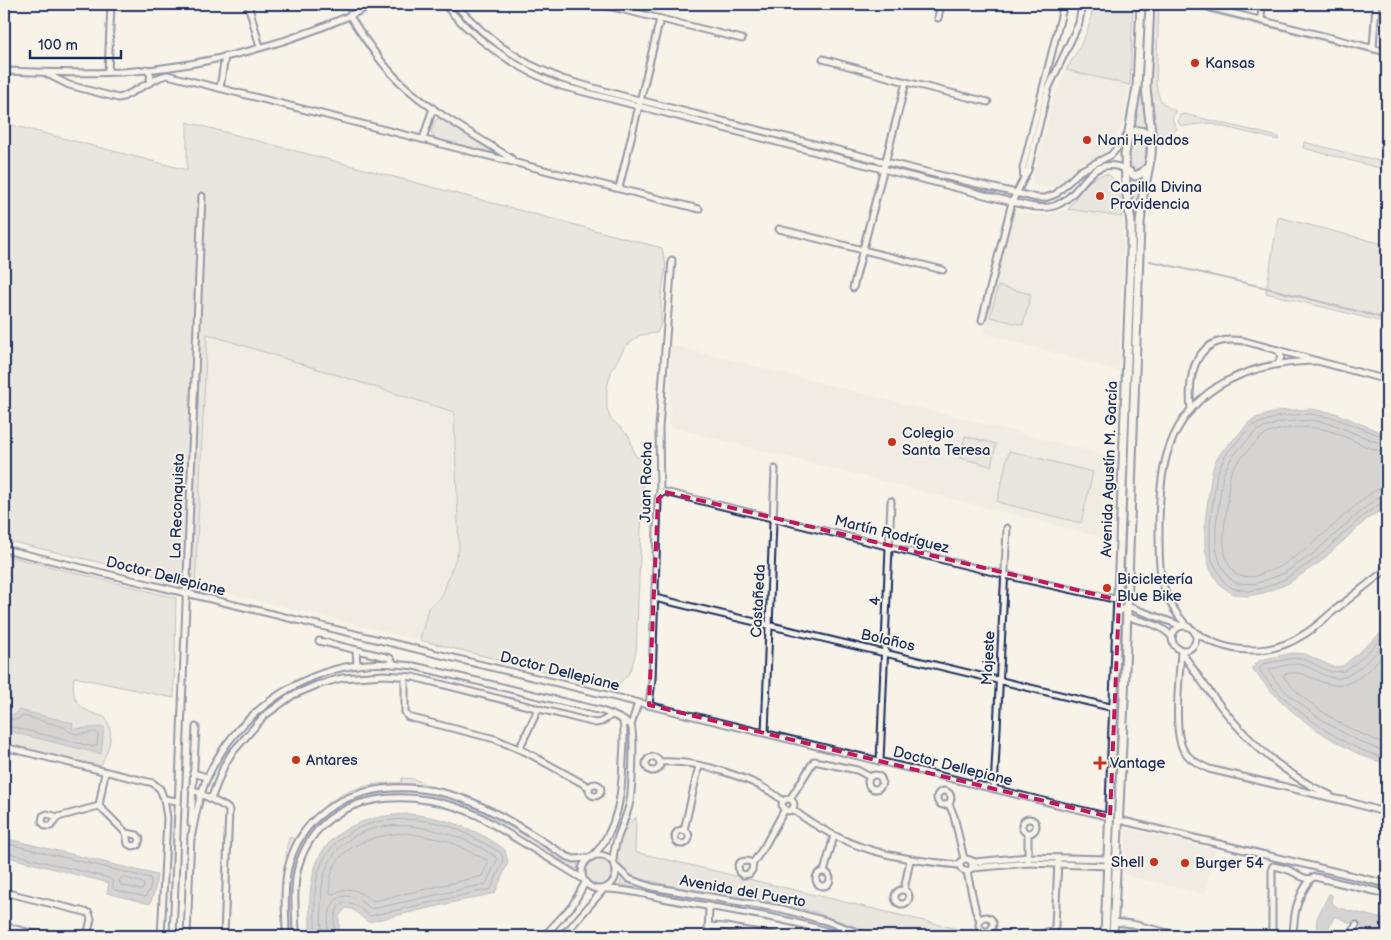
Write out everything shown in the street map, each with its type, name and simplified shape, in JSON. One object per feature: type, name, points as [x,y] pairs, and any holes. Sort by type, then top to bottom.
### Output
[{"type":"main road","name":"Avenida Agustín M. García","points":[[1105,936],[1131,253],[1131,224],[1125,169],[1127,137],[1137,87],[1141,4]]},
{"type":"main road","name":"Avenida Agustín M. García","points":[[1114,936],[1140,224],[1152,141],[1146,82],[1150,4]]},
{"type":"main road","points":[[1127,137],[1132,132],[1141,131],[1148,135],[1152,141]]},
{"type":"main road","points":[[1125,169],[1135,176],[1142,173],[1148,167]]},
{"type":"street","points":[[108,72],[111,4]]},
{"type":"street","points":[[248,4],[260,47]]},
{"type":"street","points":[[4,71],[108,72],[146,70],[176,65],[225,56],[294,37],[374,4]]},
{"type":"street","points":[[444,4],[466,27],[500,55],[529,72],[561,86],[1012,202],[1045,208],[1068,198],[1086,177],[1098,169],[1114,165],[1125,169]]},
{"type":"street","points":[[454,4],[502,47],[537,68],[569,81],[762,131],[1041,199],[1056,194],[1080,171],[1111,155],[1127,137]]},
{"type":"street","points":[[600,4],[742,39]]},
{"type":"street","points":[[938,18],[941,4]]},
{"type":"street","points":[[1024,179],[1022,168],[1064,4]]},
{"type":"street","points":[[982,320],[1012,202],[1028,170],[1048,89],[1079,23],[1082,4]]},
{"type":"street","points":[[1196,4],[1387,52]]},
{"type":"street","points":[[1261,20],[1262,4]]},
{"type":"street","points":[[1373,48],[1376,4]]},
{"type":"street","points":[[349,15],[393,74],[416,95],[456,124],[517,162]]},
{"type":"street","points":[[618,188],[660,19]]},
{"type":"street","points":[[220,88],[225,56]]},
{"type":"street","points":[[823,59],[988,102]]},
{"type":"street","points":[[176,65],[174,71],[176,77]]},
{"type":"street","points":[[1048,69],[1057,71]]},
{"type":"street","points":[[146,70],[151,75],[149,83]]},
{"type":"street","points":[[43,72],[69,85],[118,98],[163,76],[176,77],[699,208]]},
{"type":"street","points":[[853,288],[906,82]]},
{"type":"street","points":[[423,139],[433,108]]},
{"type":"street","points":[[761,138],[762,131]]},
{"type":"street","points":[[1094,163],[1098,169]]},
{"type":"street","points":[[1062,190],[1067,192],[1068,198]]},
{"type":"street","points":[[1056,194],[1056,199],[1062,202]]},
{"type":"street","name":"La Reconquista","points":[[173,936],[202,196]]},
{"type":"street","points":[[779,229],[943,270]]},
{"type":"street","name":"Juan Rocha","points":[[649,705],[652,680],[658,499],[660,493],[659,428],[672,260]]},
{"type":"street","points":[[1191,410],[1190,393],[1194,366],[1198,358],[1208,346],[1227,339],[1244,341],[1386,378]]},
{"type":"street","points":[[1278,350],[1281,356],[1278,364]]},
{"type":"street","points":[[1185,626],[1168,602],[1160,566],[1159,512],[1168,449],[1182,422],[1191,410],[1222,383],[1246,372],[1278,364],[1317,361]]},
{"type":"street","name":"Castañeda","points":[[765,734],[775,469]]},
{"type":"street","name":"Martín Rodríguez","points":[[660,493],[665,492],[1005,575],[1119,600]]},
{"type":"street","name":"4","points":[[880,761],[891,501]]},
{"type":"street","name":"Majeste","points":[[994,789],[1007,528]]},
{"type":"street","name":"Doctor Dellepiane","points":[[4,549],[1110,817]]},
{"type":"street","points":[[1118,612],[1127,606],[1185,626],[1212,643],[1234,649],[1260,650],[1277,647],[1302,636],[1387,569]]},
{"type":"street","points":[[1119,600],[1127,596]]},
{"type":"street","name":"Bolaños","points":[[655,598],[1114,708]]},
{"type":"street","points":[[1143,622],[1145,612]]},
{"type":"street","points":[[1127,617],[1160,626],[1167,631],[1174,645],[1181,650],[1210,694],[1242,733],[1266,755],[1294,776],[1316,789],[1345,801]]},
{"type":"street","points":[[1172,638],[1174,631],[1185,626]]},
{"type":"street","points":[[1181,650],[1189,650],[1192,647],[1196,640],[1195,632]]},
{"type":"street","points":[[319,641],[390,658],[394,664]]},
{"type":"street","points":[[356,650],[357,665]]},
{"type":"street","points":[[1181,650],[1178,736],[1185,752],[1191,759],[1209,768],[1387,813]]},
{"type":"street","points":[[400,664],[399,671],[405,676]]},
{"type":"street","points":[[191,838],[207,776],[228,743],[244,724],[266,704],[310,678],[330,671],[357,665],[411,665],[602,711],[618,716],[631,725]]},
{"type":"street","points":[[411,665],[405,676],[405,712],[408,717],[484,735],[519,749],[589,787]]},
{"type":"street","points":[[1180,671],[1186,666],[1193,668]]},
{"type":"street","points":[[211,799],[224,766],[239,744],[264,716],[287,699],[317,685],[342,678],[372,675],[405,676],[595,723],[601,722],[612,715]]},
{"type":"street","points":[[519,749],[536,714],[535,701],[538,695]]},
{"type":"street","points":[[544,709],[548,698]]},
{"type":"street","points":[[558,923],[563,935],[616,878],[616,844],[629,806],[633,737],[631,725],[637,712],[638,703]]},
{"type":"street","points":[[544,936],[572,906],[584,881],[582,868],[604,840],[614,820],[621,795],[623,721]]},
{"type":"street","points":[[187,936],[196,727]]},
{"type":"street","points":[[4,747],[153,783],[160,789],[164,799],[167,818],[161,936]]},
{"type":"street","points":[[783,801],[790,799],[814,761],[857,770],[870,777]]},
{"type":"street","points":[[662,762],[700,766],[742,777],[776,794],[783,801],[782,806],[785,809]]},
{"type":"street","points":[[684,830],[700,766]]},
{"type":"street","points":[[99,806],[105,772]]},
{"type":"street","points":[[193,773],[207,776]]},
{"type":"street","points":[[1288,787],[1292,785],[1294,776]]},
{"type":"street","points":[[286,936],[286,877],[294,850],[304,833],[322,814],[340,801],[361,792],[378,788],[433,790],[473,802],[507,819],[566,856],[574,859],[601,855],[610,858],[615,864]]},
{"type":"street","points":[[192,790],[226,807],[230,813],[224,936]]},
{"type":"street","points":[[621,795],[630,796]]},
{"type":"street","points":[[296,936],[296,881],[299,864],[306,847],[318,830],[333,817],[344,809],[368,801],[414,798],[443,802],[462,808],[479,816],[594,889],[605,889]]},
{"type":"street","points":[[164,799],[178,801]]},
{"type":"street","points":[[790,799],[794,803],[792,808]]},
{"type":"street","points":[[948,804],[954,816],[964,859],[960,865]]},
{"type":"street","points":[[58,817],[99,806]]},
{"type":"street","points":[[99,806],[126,833]]},
{"type":"street","points":[[785,809],[790,810],[792,808]]},
{"type":"street","points":[[792,808],[822,830],[877,852],[910,860],[960,865]]},
{"type":"street","points":[[753,863],[785,809]]},
{"type":"street","points":[[1119,820],[1387,884]]},
{"type":"street","points":[[1028,833],[1029,863]]},
{"type":"street","points":[[824,872],[834,836]]},
{"type":"street","points":[[964,859],[975,862],[1028,857],[1058,857],[1108,863]]},
{"type":"street","points":[[1042,936],[1046,932],[1054,934],[1058,857]]},
{"type":"street","points":[[904,890],[910,860]]},
{"type":"street","points":[[970,860],[969,870],[976,912],[980,920]]},
{"type":"street","points":[[960,865],[963,871],[1029,863],[1108,863]]},
{"type":"street","name":"Avenida del Puerto","points":[[615,864],[629,879],[652,887],[782,909],[826,921],[868,936]]},
{"type":"street","points":[[1272,936],[1272,867],[1293,872],[1310,880]]},
{"type":"street","points":[[1293,936],[1298,900],[1301,892],[1314,877],[1387,894]]},
{"type":"street","name":"Avenida del Puerto","points":[[605,889],[625,890],[786,919],[842,936]]},
{"type":"street","points":[[4,892],[88,913],[92,920],[87,936]]},
{"type":"street","points":[[708,936],[709,906]]},
{"type":"street","points":[[1114,922],[1132,924],[1181,936]]},
{"type":"street","points":[[1351,936],[1356,925]]},
{"type":"street","points":[[4,926],[43,936]]},
{"type":"street","points":[[708,926],[736,928],[776,936]]},
{"type":"highlighted area","points":[[665,492],[1119,600],[1110,817],[649,705],[658,499]]},
{"type":"shaded area","points":[[1092,4],[1133,4],[1130,85],[1066,70],[1080,47],[1087,30],[1092,13]]},
{"type":"shaded area","points":[[1145,4],[1147,4],[1147,125],[1145,127],[1133,126],[1142,81]]},
{"type":"shaded area","points":[[1154,4],[1159,4],[1156,83],[1159,97],[1163,103],[1175,111],[1172,119],[1177,129],[1156,145],[1149,94],[1154,43]]},
{"type":"shaded area","points":[[1066,70],[1130,85],[1121,126],[1114,141],[1101,157],[1075,167],[1061,184],[1048,187],[1031,184],[1055,95]]},
{"type":"shaded area","points":[[1184,114],[1279,137],[1278,140],[1208,123],[1183,126],[1179,124],[1178,119],[1180,115]]},
{"type":"shaded area","points":[[438,118],[494,152],[435,139],[431,133]]},
{"type":"shaded area","points":[[187,122],[662,248],[666,266],[661,297],[661,323],[657,333],[640,335],[625,347],[612,369],[607,388],[607,408],[610,418],[629,436],[635,456],[644,460],[636,652],[630,671],[624,679],[607,687],[420,640],[428,608],[442,596],[459,549],[454,412],[207,334],[195,585],[4,540],[4,123],[187,170]]},
{"type":"shaded area","points":[[1136,136],[1143,137],[1146,140],[1145,163],[1142,168],[1137,169],[1133,167],[1130,157],[1131,145]]},
{"type":"shaded area","points":[[1304,142],[1387,163],[1387,170],[1303,148]]},
{"type":"shaded area","points":[[1107,174],[1112,177],[1117,187],[1122,217],[1068,209],[1089,182],[1101,175]]},
{"type":"shaded area","points":[[1131,178],[1141,179],[1142,181],[1139,201],[1126,595],[1123,596],[1135,245],[1135,212]]},
{"type":"shaded area","points":[[1068,209],[1122,217],[1123,246],[1119,371],[983,333],[1013,211],[1043,215]]},
{"type":"shaded area","points":[[1278,217],[1387,245],[1387,323],[1266,293]]},
{"type":"shaded area","points":[[998,286],[1031,294],[1023,325],[990,317]]},
{"type":"shaded area","points":[[207,334],[454,412],[459,549],[442,596],[427,608],[420,640],[195,585]]},
{"type":"shaded area","name":"Colegio Santa Teresa","points":[[671,345],[1114,457],[1113,540],[670,427]]},
{"type":"shaded area","points":[[965,436],[996,444],[991,466],[960,458]]},
{"type":"shaded area","points":[[1009,451],[1093,472],[1081,523],[997,502]]},
{"type":"shaded area","points":[[4,555],[176,598],[174,698],[74,677],[73,686],[76,700],[84,709],[105,717],[108,723],[110,742],[100,767],[4,744]]},
{"type":"shaded area","points":[[1125,611],[1112,936],[1110,936],[1122,613]]},
{"type":"shaded area","points":[[402,778],[414,779],[427,785],[397,784],[379,786],[362,789],[346,795],[318,814],[296,841],[289,858],[286,857],[290,837],[294,839],[315,814],[327,804],[353,790],[384,783],[401,783]]},
{"type":"shaded area","points":[[386,791],[412,791],[433,794],[476,807],[511,823],[578,861],[577,869],[507,826],[461,805],[435,798],[407,794],[380,795],[354,801],[331,813],[313,831],[299,857],[293,886],[293,936],[290,936],[290,878],[300,844],[322,818],[336,808],[368,794]]},
{"type":"shaded area","points":[[636,817],[635,852],[962,930],[960,936],[879,936],[814,912],[780,903],[676,887],[637,878],[627,873],[623,868],[618,860],[616,850],[623,829]]},
{"type":"shaded area","points":[[1126,829],[1215,849],[1205,894],[1124,875]]},
{"type":"shaded area","points":[[599,860],[608,864],[612,873],[608,882],[599,886],[590,882],[586,873],[590,864]]},
{"type":"shaded area","points":[[622,877],[633,884],[663,893],[772,909],[817,921],[861,936],[851,936],[795,918],[768,912],[664,895],[620,884]]},
{"type":"shaded area","points":[[1131,926],[1172,936],[1120,936]]},
{"type":"water","points":[[1310,409],[1335,413],[1387,435],[1387,506],[1366,520],[1320,562],[1287,584],[1263,593],[1247,596],[1233,594],[1220,585],[1210,569],[1205,548],[1205,522],[1215,462],[1223,450],[1248,423],[1256,418],[1279,411]]},
{"type":"water","points":[[1387,628],[1387,763],[1357,753],[1314,728],[1292,711],[1252,668],[1260,660],[1293,653],[1305,654],[1333,667],[1343,666]]},
{"type":"water","points":[[18,710],[73,723],[72,728],[74,729],[104,727],[101,754],[4,730],[4,713],[16,715]]},
{"type":"water","points":[[409,814],[435,818],[460,825],[483,836],[505,850],[508,863],[495,893],[368,922],[352,909],[346,908],[339,916],[339,936],[310,936],[312,879],[320,856],[328,844],[338,834],[364,821],[379,817]]},
{"type":"water","points":[[4,838],[157,875],[155,890],[150,904],[107,893],[109,883],[4,856]]},
{"type":"water","points":[[1329,894],[1332,895],[1331,902],[1338,908],[1387,920],[1387,935],[1381,934],[1378,936],[1378,934],[1362,928],[1360,924],[1350,923],[1335,916],[1324,936],[1316,936],[1317,918]]},
{"type":"waterway","points":[[1210,12],[1387,56]]},
{"type":"waterway","points":[[1150,261],[1267,288],[1387,319]]},
{"type":"place","name":"Kansas","points":[[1195,63]]},
{"type":"place","name":"Nani Helados","points":[[1087,140]]},
{"type":"place","name":"Capilla Divina Providencia","points":[[1100,196]]},
{"type":"place","name":"Colegio Santa Teresa","points":[[892,442]]},
{"type":"place","name":"Bicicletería Blue Bike","points":[[1107,588]]},
{"type":"place","name":"Antares","points":[[296,760]]},
{"type":"place","name":"Vantage","points":[[1100,763]]},
{"type":"place","name":"Shell","points":[[1154,862]]},
{"type":"place","name":"Burger 54","points":[[1185,863]]}]
